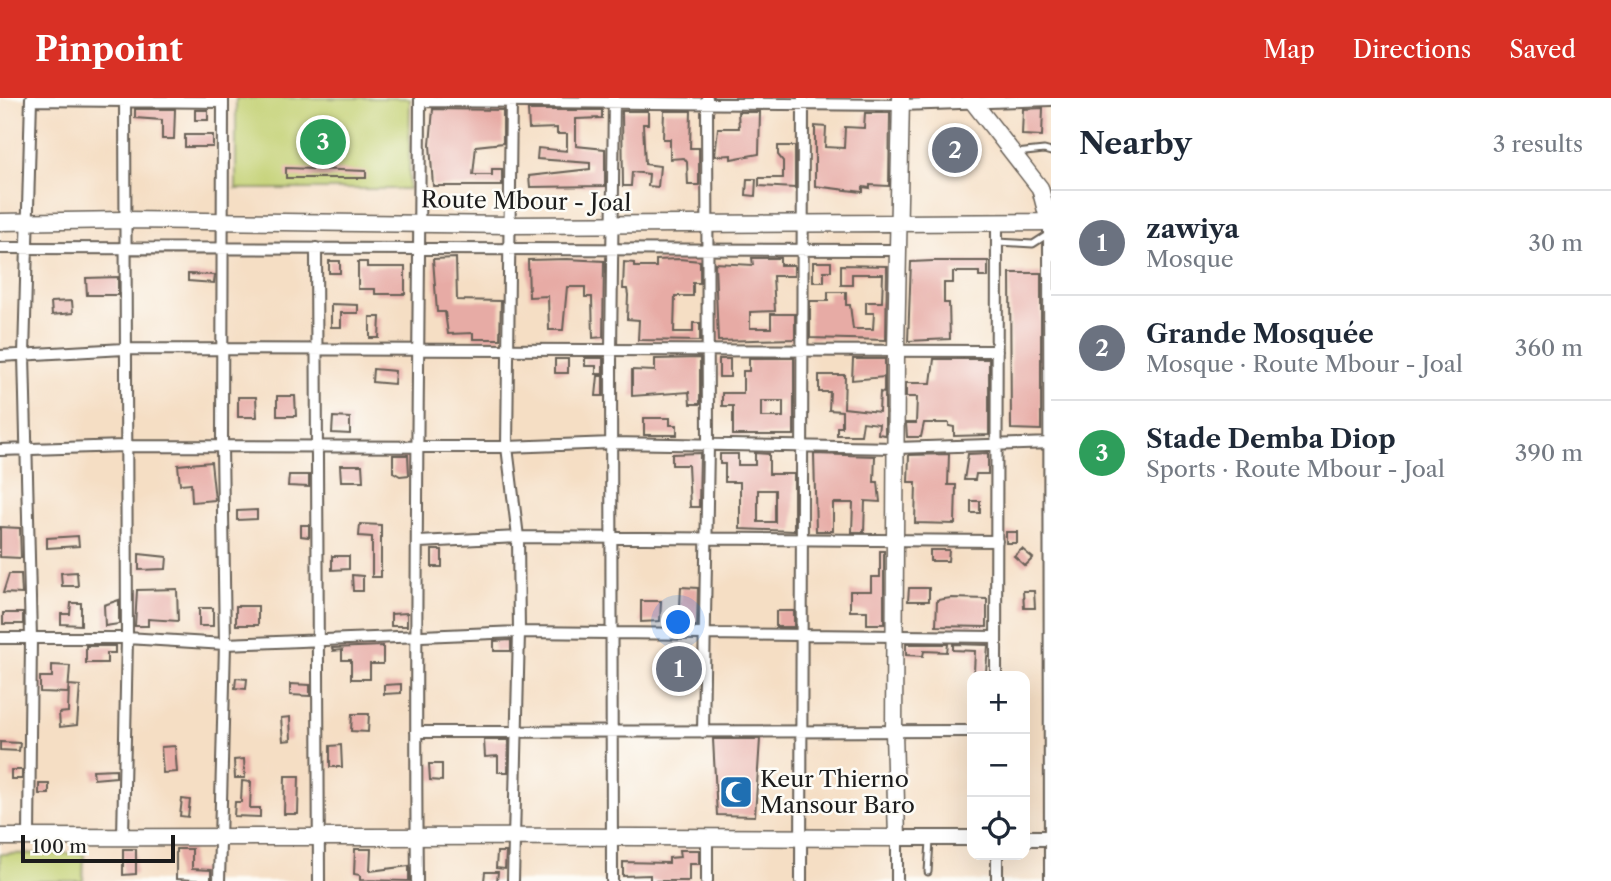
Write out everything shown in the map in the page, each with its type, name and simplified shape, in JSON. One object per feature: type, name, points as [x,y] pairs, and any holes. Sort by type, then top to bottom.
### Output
[{"type":"main road","points":[[0,836],[416,839],[613,835],[897,838],[894,732],[896,351],[901,101]]},
{"type":"main road","points":[[972,101],[1048,200],[1050,225]]},
{"type":"main road","name":"Route Mbour - Joal","points":[[0,222],[125,220],[706,225],[998,221],[1050,225]]},
{"type":"street","points":[[29,837],[31,638],[24,355],[31,99],[223,100],[222,446],[225,644],[218,836],[219,881]]},
{"type":"street","points":[[123,837],[127,638],[124,446],[125,99]]},
{"type":"street","points":[[417,881],[414,639],[419,542],[420,100],[1051,100]]},
{"type":"street","points":[[511,100],[508,447],[518,537],[519,632],[513,881]]},
{"type":"street","points":[[612,881],[610,733],[614,100]]},
{"type":"street","points":[[703,732],[708,446],[705,351],[707,100]]},
{"type":"street","points":[[802,881],[803,101]]},
{"type":"street","points":[[996,671],[998,221]]},
{"type":"street","points":[[1050,225],[1050,881]]},
{"type":"street","points":[[0,248],[899,250]]},
{"type":"street","points":[[316,248],[319,881]]},
{"type":"street","points":[[0,356],[124,349],[997,351]]},
{"type":"street","points":[[0,450],[124,446],[508,447],[612,443],[896,448],[1050,443]]},
{"type":"street","points":[[419,542],[518,537],[997,541]]},
{"type":"street","points":[[0,638],[127,638],[225,644],[414,639],[519,632],[996,637]]},
{"type":"street","points":[[416,732],[967,731]]},
{"type":"street","points":[[707,836],[707,881]]},
{"type":"street","points":[[897,881],[897,838],[967,838]]},
{"type":"street","points":[[1030,838],[1051,838]]},
{"type":"street","points":[[997,860],[998,881]]},
{"type":"lane","points":[[1013,154],[1044,150],[1051,152]]},
{"type":"lane","points":[[997,242],[1033,244],[1050,225]]},
{"type":"lane","points":[[928,872],[930,838]]},
{"type":"green space","points":[[236,98],[410,98],[409,189],[236,189]]},
{"type":"green space","points":[[84,853],[83,881],[0,881],[0,854]]},
{"type":"building","points":[[1043,108],[1042,136],[1022,135],[1023,109]]},
{"type":"building","points":[[135,109],[175,109],[174,139],[162,139],[162,120],[135,118]]},
{"type":"building","points":[[433,109],[503,110],[503,143],[476,146],[473,175],[492,175],[492,169],[502,169],[502,186],[433,186],[430,145]]},
{"type":"building","points":[[195,110],[208,110],[208,120],[195,120]]},
{"type":"building","points":[[528,110],[602,110],[602,118],[576,119],[576,146],[605,149],[605,186],[530,187],[529,176],[590,169],[590,163],[537,159],[538,148],[567,151],[567,134],[557,134],[557,128],[529,129]]},
{"type":"building","points":[[622,111],[648,111],[648,124],[643,124],[645,164],[660,166],[658,187],[648,186],[649,174],[632,172],[631,186],[623,186]]},
{"type":"building","points":[[664,111],[691,111],[690,148],[699,148],[699,185],[688,185],[687,162],[684,158],[670,159],[670,139],[663,139]]},
{"type":"building","points":[[738,112],[760,112],[759,154],[731,159],[731,155],[715,156],[718,128],[739,128]]},
{"type":"building","points":[[865,113],[890,113],[889,186],[870,185],[870,188],[863,187],[863,192],[815,186],[815,126],[826,127],[825,147],[844,148],[845,127],[864,128]]},
{"type":"building","points":[[185,135],[213,135],[213,147],[185,147]]},
{"type":"building","points":[[778,146],[795,146],[795,188],[759,186],[759,178],[783,178],[783,161],[778,155]]},
{"type":"building","points":[[286,168],[366,171],[366,178],[286,178]]},
{"type":"building","points":[[747,179],[756,179],[755,196],[746,195]]},
{"type":"building","points":[[456,258],[457,300],[501,301],[500,339],[473,339],[473,333],[448,334],[445,312],[437,312],[433,259]]},
{"type":"building","points":[[752,258],[780,258],[780,265],[794,265],[794,276],[773,276],[775,311],[750,312],[750,328],[771,328],[771,314],[795,314],[795,339],[718,341],[715,263],[753,265]]},
{"type":"building","points":[[528,260],[604,261],[603,337],[593,338],[592,297],[585,297],[585,287],[567,287],[563,330],[549,330],[548,296],[529,297]]},
{"type":"building","points":[[656,260],[700,261],[700,283],[693,283],[693,296],[675,296],[674,332],[693,332],[693,323],[700,323],[700,341],[638,340],[639,320],[627,319],[628,295],[627,289],[623,289],[624,262],[634,263],[634,267],[656,267]]},
{"type":"building","points":[[329,261],[340,261],[340,273],[329,273]]},
{"type":"building","points":[[988,261],[988,277],[979,277],[979,272],[953,272],[953,283],[944,283],[944,303],[949,303],[950,339],[908,341],[911,262]]},
{"type":"building","points":[[358,262],[367,262],[367,267],[405,267],[405,294],[375,294],[375,289],[358,289]]},
{"type":"building","points":[[813,262],[831,262],[831,271],[824,271],[824,282],[813,282]]},
{"type":"building","points":[[841,265],[887,266],[886,340],[810,338],[810,301],[828,301],[828,292],[846,292],[846,305],[850,305],[853,329],[873,329],[874,313],[866,313],[866,302],[882,302],[883,274],[852,274],[852,285],[841,285]]},
{"type":"building","points":[[1010,273],[1041,273],[1041,430],[1011,429]]},
{"type":"building","points":[[188,274],[215,275],[214,283],[188,281]]},
{"type":"building","points":[[118,277],[118,295],[87,295],[86,278]]},
{"type":"building","points":[[72,301],[73,313],[52,315],[51,302]]},
{"type":"building","points":[[331,304],[358,305],[358,313],[341,313],[341,327],[331,327]]},
{"type":"building","points":[[370,317],[380,317],[379,338],[370,338]]},
{"type":"building","points":[[585,358],[603,358],[603,374],[596,374],[596,366],[585,366]]},
{"type":"building","points":[[700,358],[700,404],[690,404],[689,392],[632,396],[632,370],[655,371],[655,359]]},
{"type":"building","points":[[749,358],[794,358],[794,435],[733,435],[733,406],[722,406],[722,393],[743,393],[743,371],[749,371]],"holes":[[[761,401],[783,401],[783,417],[761,417]]]},
{"type":"building","points":[[555,359],[568,359],[568,373],[555,373]]},
{"type":"building","points":[[719,359],[730,359],[730,377],[719,377]]},
{"type":"building","points":[[853,359],[885,359],[885,435],[878,434],[879,424],[863,422],[861,435],[837,435],[837,427],[842,427],[842,411],[829,410],[830,392],[819,392],[819,375],[845,375],[844,408],[879,412],[880,392],[884,393],[884,377],[852,380]]},
{"type":"building","points":[[934,359],[989,359],[989,435],[954,436],[954,427],[949,426],[949,423],[924,423],[921,437],[907,437],[906,423],[916,423],[917,397],[906,397],[906,383],[931,383]]},
{"type":"building","points":[[373,369],[395,371],[394,384],[372,382]]},
{"type":"building","points":[[598,376],[603,376],[603,396],[596,396]]},
{"type":"building","points":[[277,396],[295,396],[296,416],[277,416]]},
{"type":"building","points":[[238,397],[256,397],[257,417],[238,417]]},
{"type":"building","points":[[333,417],[350,418],[350,434],[332,433]]},
{"type":"building","points":[[644,418],[670,418],[670,425],[677,425],[677,435],[644,435]]},
{"type":"building","points":[[700,453],[699,507],[690,507],[688,465],[672,465],[672,454]]},
{"type":"building","points":[[755,453],[769,454],[769,474],[794,474],[794,531],[740,529],[740,482],[725,482],[725,464],[720,464],[720,454],[738,454],[738,465],[755,465]],"holes":[[[758,490],[775,490],[775,522],[758,522]]]},
{"type":"building","points":[[988,453],[988,474],[976,474],[975,480],[964,480],[968,454]]},
{"type":"building","points":[[814,454],[875,456],[874,482],[878,482],[880,502],[865,501],[864,532],[852,532],[853,503],[833,503],[833,531],[816,531]]},
{"type":"building","points":[[949,454],[948,485],[956,485],[955,524],[915,523],[916,482],[908,482],[909,455]]},
{"type":"building","points":[[393,455],[408,455],[409,475],[400,476],[393,472]]},
{"type":"building","points":[[211,462],[215,500],[192,502],[191,483],[180,484],[178,465]]},
{"type":"building","points":[[340,465],[362,465],[363,481],[341,481]]},
{"type":"building","points":[[289,475],[309,475],[309,487],[288,486]]},
{"type":"building","points":[[971,501],[980,501],[980,513],[971,513]]},
{"type":"building","points":[[257,510],[257,519],[237,520],[237,511]]},
{"type":"building","points":[[360,524],[381,525],[381,577],[372,577],[372,537],[359,536]]},
{"type":"building","points":[[301,525],[309,525],[309,537],[301,536]]},
{"type":"building","points":[[0,527],[20,528],[21,558],[0,557]]},
{"type":"building","points":[[1006,532],[1017,532],[1017,543],[1006,543]]},
{"type":"building","points":[[78,536],[79,546],[47,548],[47,538]]},
{"type":"building","points":[[1022,549],[1033,558],[1025,566],[1014,556]]},
{"type":"building","points":[[432,550],[442,550],[442,567],[432,567]]},
{"type":"building","points":[[930,550],[949,550],[948,561],[930,561]]},
{"type":"building","points":[[880,551],[884,551],[884,624],[867,624],[867,611],[850,611],[850,591],[871,591],[871,577],[880,577]]},
{"type":"building","points":[[139,554],[167,557],[166,569],[139,570]]},
{"type":"building","points":[[332,556],[349,556],[349,569],[332,570]]},
{"type":"building","points":[[77,572],[78,586],[62,586],[61,573]]},
{"type":"building","points":[[9,574],[21,574],[22,594],[3,593]]},
{"type":"building","points":[[352,575],[363,576],[363,591],[353,591]]},
{"type":"building","points":[[681,587],[698,588],[697,626],[679,626]]},
{"type":"building","points":[[909,588],[929,588],[929,601],[908,601]]},
{"type":"building","points":[[177,589],[178,621],[148,619],[148,626],[135,626],[137,590]]},
{"type":"building","points":[[1023,591],[1034,591],[1035,608],[1024,608]]},
{"type":"building","points":[[987,599],[987,627],[936,626],[937,600]]},
{"type":"building","points":[[119,600],[119,624],[105,626],[104,605]]},
{"type":"building","points":[[641,601],[661,601],[660,621],[641,622]]},
{"type":"building","points":[[71,603],[81,603],[81,625],[61,624],[61,614],[70,614]]},
{"type":"building","points":[[236,606],[258,606],[258,625],[236,625]]},
{"type":"building","points":[[199,608],[213,608],[213,626],[199,626]]},
{"type":"building","points":[[776,611],[794,611],[794,627],[776,627]]},
{"type":"building","points":[[3,613],[23,613],[23,624],[3,624]]},
{"type":"building","points":[[407,613],[407,626],[391,626],[391,614]]},
{"type":"building","points":[[511,640],[511,651],[494,651],[494,641]]},
{"type":"building","points":[[906,644],[948,644],[947,652],[924,651],[923,656],[906,655]]},
{"type":"building","points":[[953,644],[988,645],[986,671],[974,671],[975,651],[953,650]]},
{"type":"building","points":[[86,646],[115,646],[115,653],[107,653],[107,663],[86,663]]},
{"type":"building","points":[[383,646],[383,664],[370,664],[370,679],[351,679],[351,660],[342,660],[342,650],[333,651],[332,648]]},
{"type":"building","points":[[52,665],[70,666],[68,693],[40,692],[40,677],[52,677]]},
{"type":"building","points":[[236,678],[247,679],[246,689],[235,688]]},
{"type":"building","points":[[290,684],[310,685],[310,696],[290,695]]},
{"type":"building","points":[[401,684],[401,693],[384,694],[384,685]]},
{"type":"building","points":[[69,685],[80,686],[77,725],[60,727],[59,713],[68,712]]},
{"type":"building","points":[[352,714],[369,714],[368,732],[351,731]]},
{"type":"building","points":[[290,717],[291,740],[283,741],[281,718]]},
{"type":"building","name":"Keur Thierno Mansour Baro","points":[[713,739],[760,739],[755,816],[717,815]]},
{"type":"building","points":[[484,740],[509,740],[508,772],[498,772],[498,756],[485,757]]},
{"type":"building","points":[[0,742],[20,743],[19,751],[0,750]]},
{"type":"building","points":[[341,745],[342,767],[330,767],[330,746]]},
{"type":"building","points":[[175,746],[177,772],[163,773],[161,747]]},
{"type":"building","points":[[244,759],[245,778],[235,778],[234,760]]},
{"type":"building","points":[[429,764],[442,764],[442,781],[430,780]]},
{"type":"building","points":[[116,769],[116,777],[94,779],[93,770]]},
{"type":"building","points":[[11,770],[22,770],[22,779],[11,779]]},
{"type":"building","points":[[285,776],[299,776],[298,814],[284,814]]},
{"type":"building","points":[[242,781],[251,782],[250,808],[260,808],[260,817],[234,816],[235,802],[241,802]]},
{"type":"building","points":[[39,784],[49,784],[49,794],[39,794]]},
{"type":"building","points":[[182,799],[190,800],[188,817],[180,816]]},
{"type":"building","points":[[123,849],[136,849],[136,874],[123,875]]},
{"type":"building","points":[[176,849],[192,849],[192,869],[211,870],[211,881],[176,879]]},
{"type":"building","points":[[355,849],[371,849],[370,871],[409,866],[409,881],[360,880],[360,875],[354,874]]},
{"type":"building","points":[[679,850],[699,850],[699,864],[689,864],[689,881],[650,881],[650,875],[623,876],[623,862],[669,863],[669,858],[680,857]]},
{"type":"building","points":[[497,852],[506,852],[505,869],[496,868]]},
{"type":"building","points":[[485,872],[498,872],[497,881],[484,881]]},
{"type":"place","name":"Stade Demba Diop","points":[[323,142]]},
{"type":"place","name":"Grande Mosquée","points":[[955,150]]},
{"type":"place","name":"zawiya","points":[[679,669]]},
{"type":"place","name":"Keur Thierno Mansour Baro","points":[[736,792]]}]
